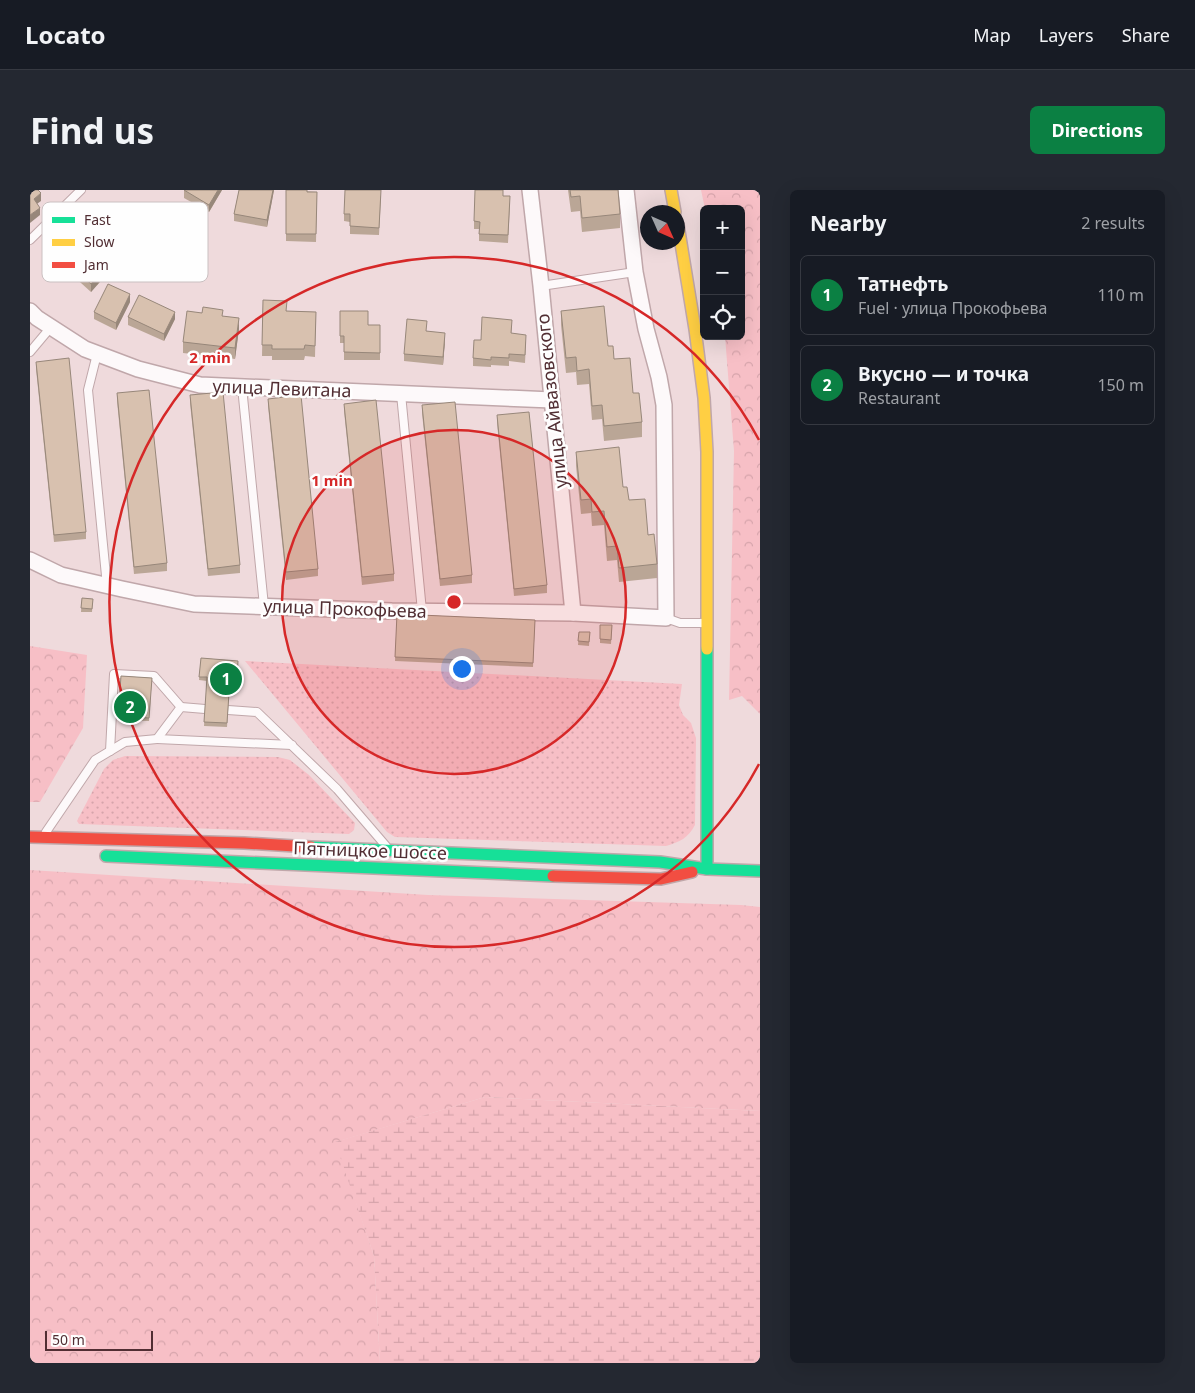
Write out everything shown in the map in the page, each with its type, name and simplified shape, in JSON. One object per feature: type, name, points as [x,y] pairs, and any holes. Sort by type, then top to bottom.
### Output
[{"type":"main road","points":[[671,190],[674,205]]},
{"type":"main road","points":[[682,250],[704,398],[707,452],[707,869]]},
{"type":"main road","name":"Пятницкое шоссе","points":[[30,838],[244,843],[660,862],[707,869],[760,871]]},
{"type":"main road","name":"Пятницкое шоссе","points":[[96,856],[602,878],[661,879],[707,869]]},
{"type":"street","name":"улица Айвазовского","points":[[530,190],[573,613]]},
{"type":"street","points":[[626,190],[636,272],[646,329],[659,377],[664,405],[666,618]]},
{"type":"street","name":"улица Левитана","points":[[30,311],[85,349],[138,369],[200,385],[552,400]]},
{"type":"street","name":"улица Прокофьева","points":[[30,560],[61,575],[194,604],[422,611],[573,613],[666,618]]},
{"type":"lane","points":[[69,202],[81,190]]},
{"type":"lane","points":[[30,240],[42,228]]},
{"type":"lane","points":[[541,286],[636,272]]},
{"type":"lane","points":[[30,352],[51,327]]},
{"type":"lane","points":[[97,354],[88,390],[107,586]]},
{"type":"lane","points":[[242,387],[264,606]]},
{"type":"lane","points":[[400,394],[422,611]]},
{"type":"lane","points":[[666,618],[680,623],[706,623]]},
{"type":"lane","points":[[110,751],[114,674],[154,676],[181,707],[206,709]]},
{"type":"lane","points":[[156,739],[181,707]]},
{"type":"lane","points":[[228,710],[257,712],[337,789],[390,851]]},
{"type":"lane","points":[[42,838],[95,760],[125,742],[156,739],[292,745]]},
{"type":"green space","points":[[701,190],[760,190],[760,714],[742,696],[729,700],[734,451],[725,340],[745,340],[745,205],[704,205]]},
{"type":"green space","points":[[30,646],[87,655],[83,728],[40,802],[30,802]]},
{"type":"green space","points":[[245,661],[682,684],[679,705],[683,715],[691,723],[696,738],[695,825],[683,839],[666,846],[395,837],[387,832]]},
{"type":"green space","points":[[125,756],[278,757],[290,760],[309,775],[355,823],[354,830],[349,834],[79,824],[77,821],[104,769],[113,760]]},
{"type":"green space","points":[[30,870],[428,895],[760,907],[760,1111],[485,1097],[336,1142],[374,1256],[380,1363],[30,1363]]},
{"type":"green space","points":[[485,1097],[760,1111],[760,1363],[380,1363],[374,1256],[335,1142]]},
{"type":"building","points":[[30,190],[38,190],[41,193],[34,199],[40,208],[30,215]]},
{"type":"building","points":[[184,190],[218,190],[209,205],[208,202],[204,202]]},
{"type":"building","points":[[239,190],[273,190],[267,220],[234,214]]},
{"type":"building","points":[[286,190],[317,192],[316,234],[286,234]]},
{"type":"building","points":[[345,190],[381,190],[379,228],[350,226],[350,214],[344,214]]},
{"type":"building","points":[[475,190],[503,190],[503,196],[510,196],[508,235],[479,234],[480,222],[474,221]]},
{"type":"building","points":[[570,190],[618,190],[620,214],[582,218],[580,196],[571,197]]},
{"type":"building","points":[[108,284],[130,294],[116,323],[94,312]]},
{"type":"building","points":[[139,295],[175,312],[164,334],[128,317]]},
{"type":"building","points":[[263,300],[287,301],[286,311],[316,312],[315,346],[305,345],[304,349],[272,349],[272,345],[262,345]]},
{"type":"building","points":[[604,306],[608,346],[613,346],[614,359],[630,358],[633,393],[639,393],[642,422],[604,426],[602,405],[592,406],[589,369],[577,371],[576,357],[566,358],[561,311]]},
{"type":"building","points":[[203,307],[223,310],[222,316],[239,318],[235,348],[183,342],[187,311],[202,313]]},
{"type":"building","points":[[340,311],[368,311],[368,325],[380,325],[380,353],[344,352],[344,336],[340,336]]},
{"type":"building","points":[[482,317],[512,320],[511,333],[526,335],[525,355],[509,354],[509,358],[491,357],[491,360],[473,358],[474,340],[481,340]]},
{"type":"building","points":[[407,319],[427,321],[426,331],[445,333],[443,357],[404,354]]},
{"type":"building","points":[[69,358],[86,532],[54,535],[36,362]]},
{"type":"building","points":[[149,390],[167,563],[134,567],[117,393]]},
{"type":"building","points":[[223,392],[240,565],[208,569],[190,395]]},
{"type":"building","points":[[301,395],[318,569],[286,572],[268,399]]},
{"type":"building","points":[[376,400],[394,574],[362,577],[344,404]]},
{"type":"building","points":[[455,402],[472,575],[440,579],[422,405]]},
{"type":"building","points":[[529,412],[547,585],[514,589],[497,415]]},
{"type":"building","points":[[619,447],[623,487],[627,487],[629,500],[645,499],[648,535],[654,534],[657,564],[619,568],[617,546],[607,547],[604,511],[592,512],[591,499],[581,500],[576,452]]},
{"type":"building","points":[[82,598],[93,599],[92,609],[81,608]]},
{"type":"building","points":[[397,614],[535,620],[533,663],[395,657]]},
{"type":"building","points":[[600,625],[612,625],[611,640],[600,639]]},
{"type":"building","points":[[579,632],[590,632],[589,642],[578,641]]},
{"type":"building","points":[[201,658],[238,661],[237,679],[230,678],[227,723],[204,722],[207,677],[199,677]]},
{"type":"building","points":[[121,676],[152,678],[149,718],[118,716]]},
{"type":"traffic: fast","points":[[707,649],[707,869]]},
{"type":"traffic: fast","points":[[311,847],[660,862],[707,869],[760,871]]},
{"type":"traffic: fast","points":[[106,856],[553,876]]},
{"type":"traffic: slow","points":[[671,190],[674,205]]},
{"type":"traffic: slow","points":[[682,250],[704,398],[707,452],[707,649]]},
{"type":"traffic: jam","points":[[30,837],[244,843],[311,847]]},
{"type":"traffic: jam","points":[[553,876],[661,879],[692,872]]},
{"type":"place","name":"Татнефть","points":[[226,679]]},
{"type":"place","name":"Вкусно — и точка","points":[[130,707]]}]
